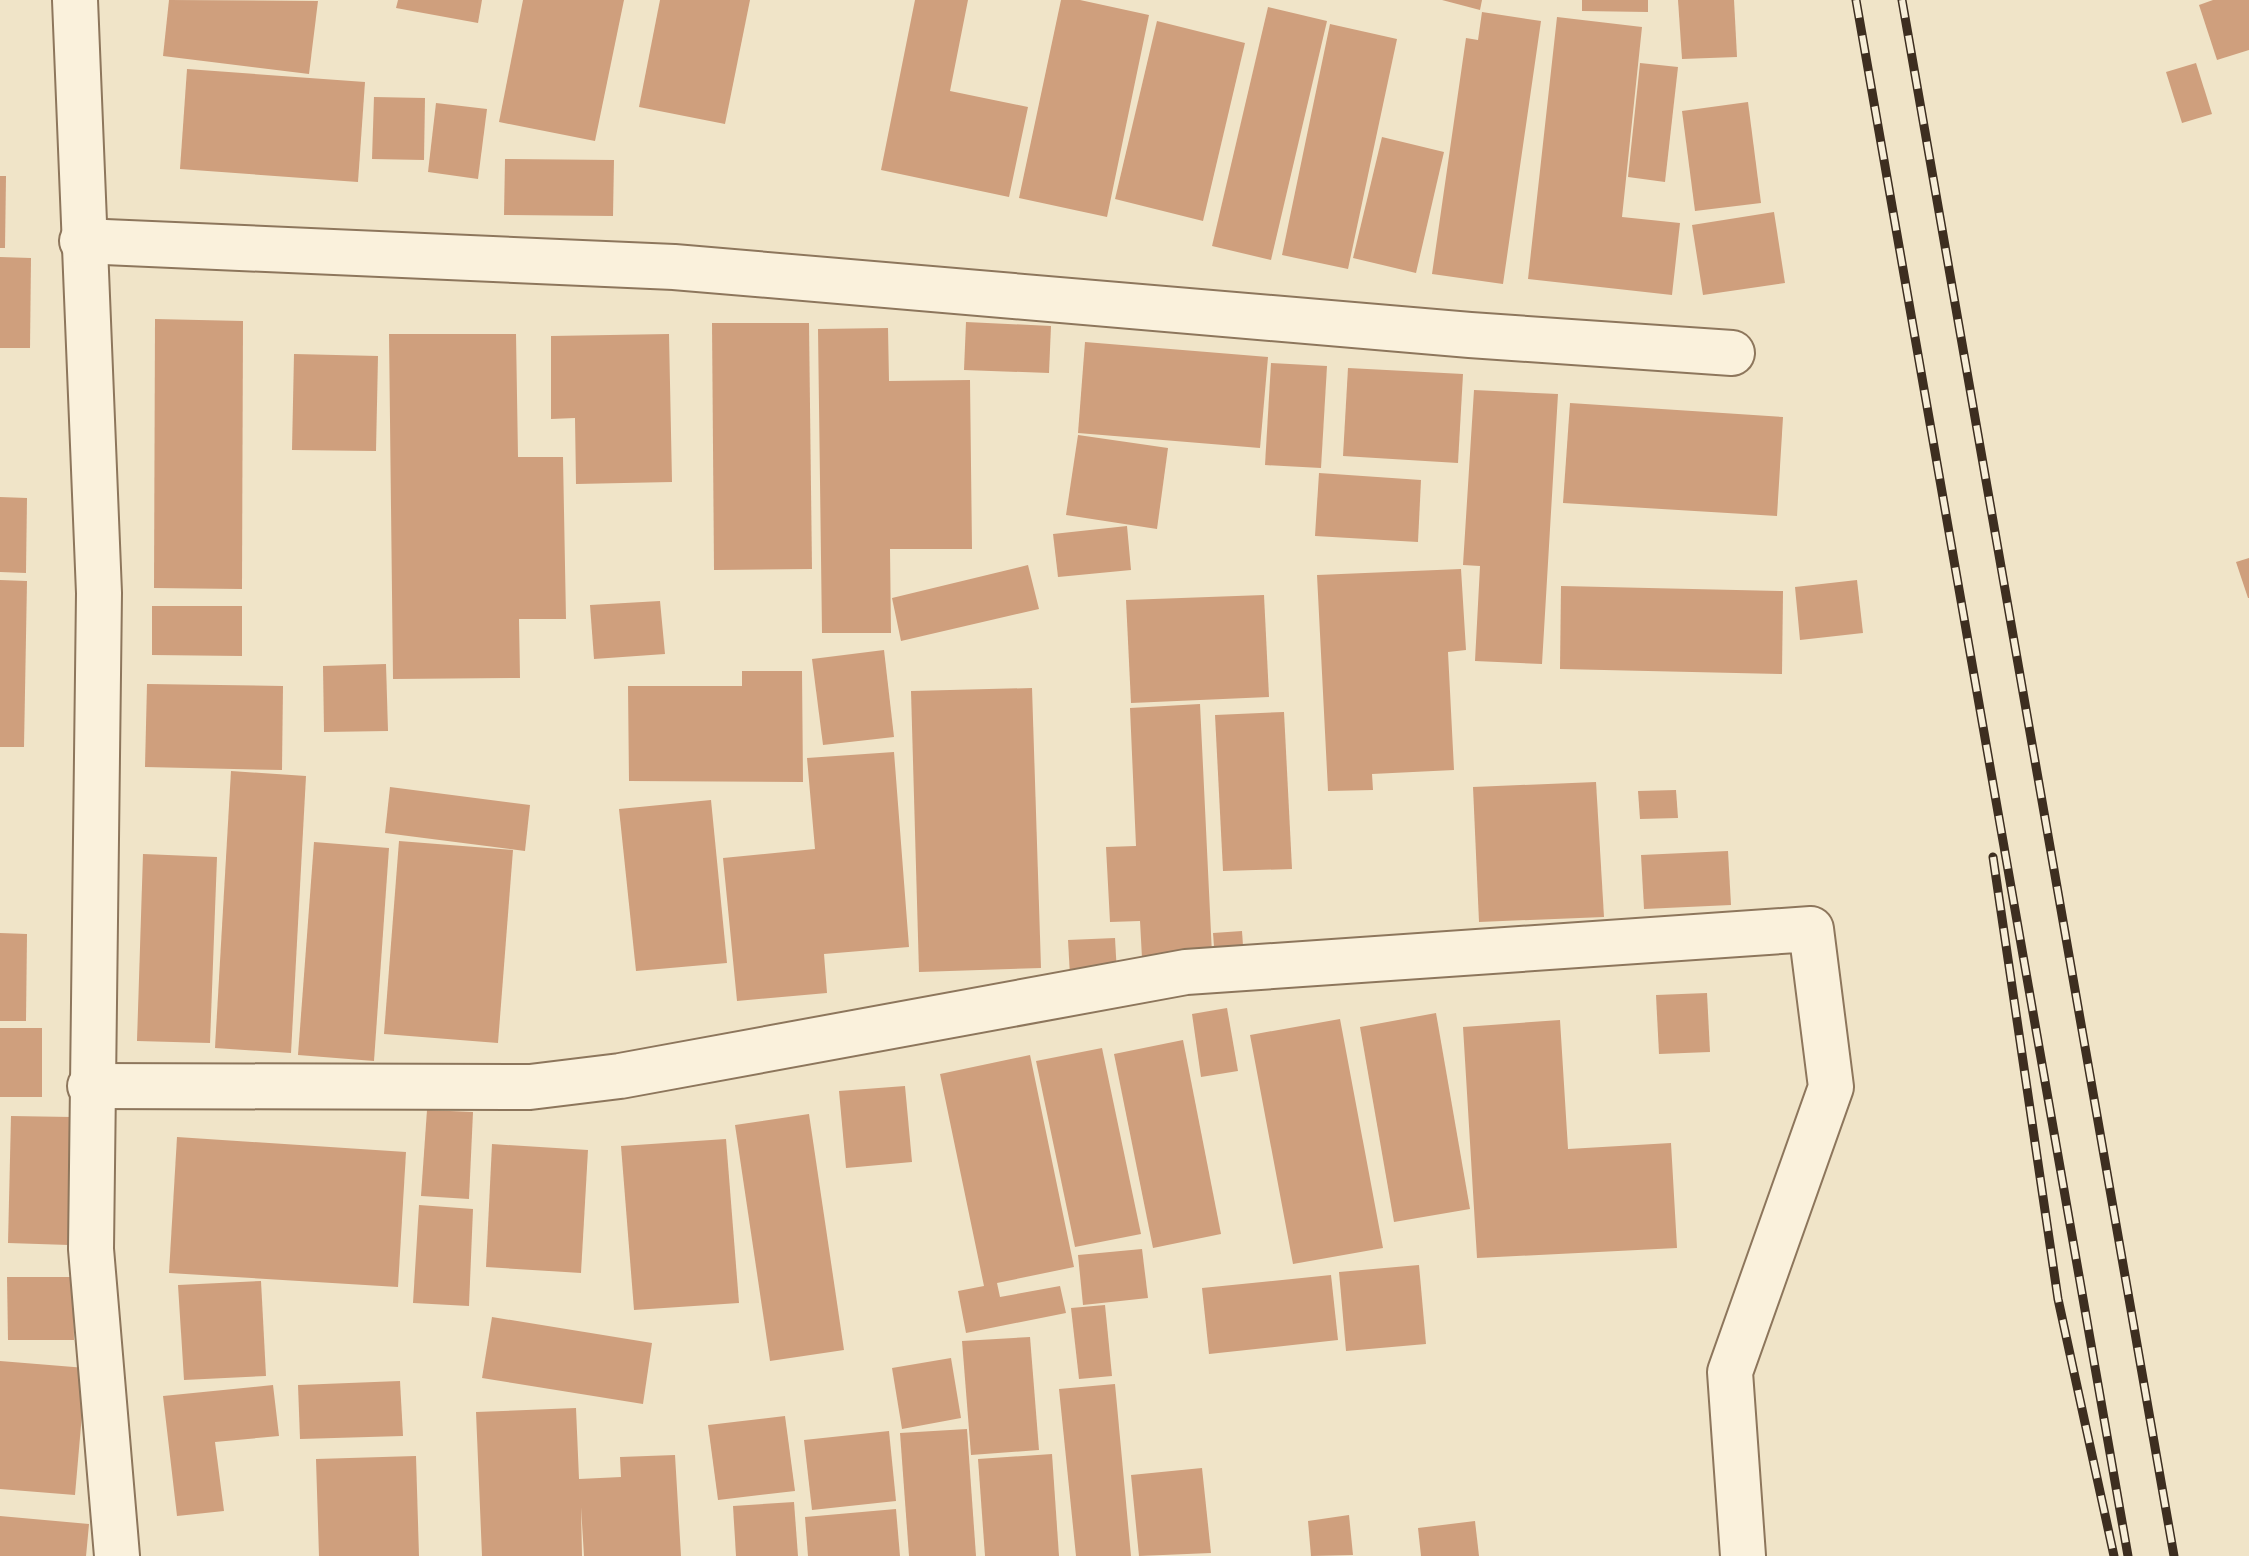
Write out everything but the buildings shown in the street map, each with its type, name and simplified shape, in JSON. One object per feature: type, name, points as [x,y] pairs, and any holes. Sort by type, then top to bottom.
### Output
[{"type":"street","points":[[75,0],[82,241],[99,593],[90,1086],[91,1249],[117,1556]]},
{"type":"street","points":[[82,241],[674,267],[1470,335],[1732,353]]},
{"type":"street","points":[[90,1086],[530,1087],[620,1076],[1186,972],[1811,929],[1831,1087],[1730,1372],[1743,1556]]},
{"type":"railway","points":[[1856,0],[2128,1556]]},
{"type":"railway","points":[[1902,0],[2174,1556]]},
{"type":"railway","points":[[1993,857],[2058,1299],[2114,1556]]}]
